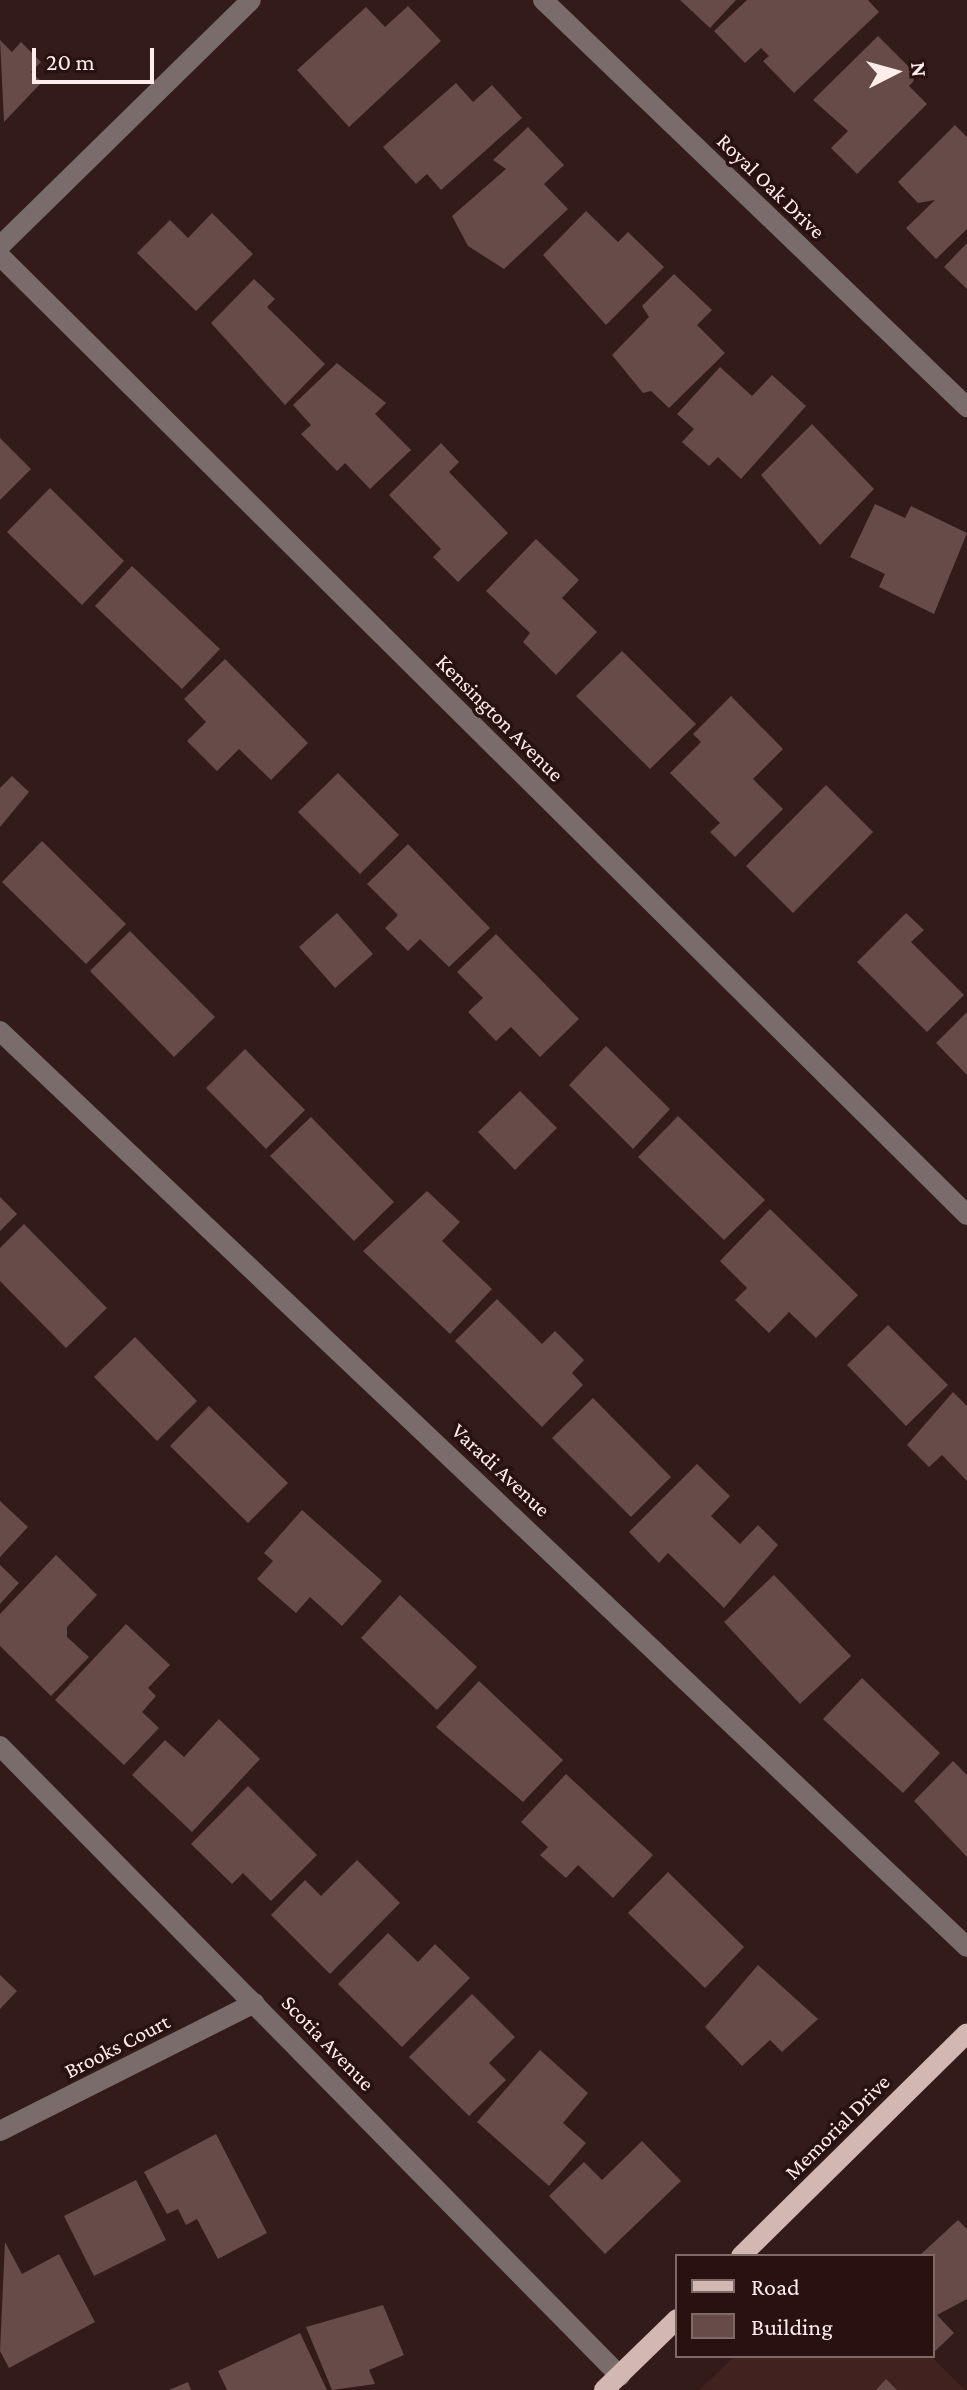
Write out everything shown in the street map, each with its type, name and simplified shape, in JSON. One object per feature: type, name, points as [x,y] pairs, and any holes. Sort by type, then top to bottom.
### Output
[{"type":"main road","name":"Memorial Drive","points":[[743,2254],[967,2033]]},
{"type":"main road","points":[[604,2390],[675,2321]]},
{"type":"street","points":[[0,246],[251,0]]},
{"type":"street","name":"Royal Oak Drive","points":[[543,0],[967,407]]},
{"type":"street","name":"Kensington Avenue","points":[[0,256],[967,1215]]},
{"type":"street","name":"Varadi Avenue","points":[[0,1031],[967,1947]]},
{"type":"street","name":"Scotia Avenue","points":[[0,1746],[620,2376]]},
{"type":"street","name":"Brooks Court","points":[[0,2131],[255,2003]]},
{"type":"shaded area","points":[[733,2358],[933,2358],[965,2390],[699,2390]]},
{"type":"building","points":[[680,0],[736,0],[710,28]]},
{"type":"building","points":[[747,0],[868,0],[879,12],[794,93],[763,61],[769,56],[761,48],[745,63],[714,31]]},
{"type":"building","points":[[408,6],[441,41],[349,127],[297,70],[366,7],[385,27]]},
{"type":"building","points":[[878,36],[918,76],[909,86],[927,104],[857,174],[831,148],[848,131],[813,100]]},
{"type":"building","points":[[0,40],[12,52],[21,42],[41,62],[31,72],[42,82],[4,122]]},
{"type":"building","points":[[456,83],[473,102],[492,85],[522,118],[441,190],[427,174],[416,184],[383,147]]},
{"type":"building","points":[[955,125],[967,137],[967,229],[936,259],[906,228],[935,200],[918,203],[898,182]]},
{"type":"building","points":[[528,127],[564,165],[544,184],[568,209],[504,269],[468,246],[452,216],[506,169],[493,160]]},
{"type":"building","points":[[586,211],[618,242],[628,232],[664,267],[606,325],[543,255]]},
{"type":"building","points":[[212,213],[253,254],[196,311],[137,253],[170,220],[188,238]]},
{"type":"building","points":[[967,243],[967,289],[944,267]]},
{"type":"building","points":[[674,274],[712,310],[697,325],[725,353],[669,408],[651,391],[643,393],[612,355],[649,317],[642,306]]},
{"type":"building","points":[[254,279],[275,299],[267,307],[325,364],[285,405],[211,323]]},
{"type":"building","points":[[337,363],[386,403],[375,414],[411,450],[370,489],[345,463],[337,471],[301,434],[311,425],[293,405]]},
{"type":"building","points":[[720,367],[752,396],[772,375],[806,406],[741,479],[718,457],[709,466],[682,442],[694,429],[677,414]]},
{"type":"building","points":[[812,424],[874,489],[820,545],[761,475]]},
{"type":"building","points":[[0,438],[31,469],[0,500]]},
{"type":"building","points":[[441,443],[459,462],[449,472],[508,533],[458,582],[433,557],[441,549],[389,495]]},
{"type":"building","points":[[50,488],[124,561],[82,605],[7,532]]},
{"type":"building","points":[[875,504],[905,518],[911,506],[967,533],[934,614],[879,587],[885,574],[850,557]]},
{"type":"building","points":[[536,539],[579,580],[562,598],[597,632],[556,675],[523,642],[530,633],[486,591]]},
{"type":"building","points":[[132,566],[220,649],[182,689],[95,606]]},
{"type":"building","points":[[622,651],[696,724],[650,769],[576,696]]},
{"type":"building","points":[[225,659],[308,743],[271,780],[239,749],[217,771],[187,741],[206,722],[184,699]]},
{"type":"building","points":[[731,696],[783,749],[753,779],[783,809],[735,857],[710,832],[720,823],[670,773],[701,742],[693,734]]},
{"type":"building","points":[[338,773],[399,835],[360,874],[298,812]]},
{"type":"building","points":[[12,776],[29,792],[0,827],[0,788]]},
{"type":"building","points":[[826,785],[873,832],[793,913],[746,866]]},
{"type":"building","points":[[42,841],[126,924],[86,964],[2,882]]},
{"type":"building","points":[[408,844],[490,928],[449,967],[420,939],[408,951],[385,928],[398,915],[367,884]]},
{"type":"building","points":[[337,913],[373,954],[335,988],[299,947]]},
{"type":"building","points":[[906,913],[924,930],[911,942],[964,995],[927,1032],[857,962]]},
{"type":"building","points":[[130,931],[215,1017],[174,1057],[90,971]]},
{"type":"building","points":[[496,934],[579,1019],[540,1057],[511,1027],[496,1041],[468,1012],[483,998],[457,972]]},
{"type":"building","points":[[967,1012],[967,1075],[936,1043]]},
{"type":"building","points":[[606,1046],[670,1109],[633,1149],[569,1085]]},
{"type":"building","points":[[245,1049],[305,1110],[266,1149],[206,1088]]},
{"type":"building","points":[[520,1091],[557,1128],[515,1170],[478,1132]]},
{"type":"building","points":[[678,1116],[765,1200],[724,1240],[638,1157]]},
{"type":"building","points":[[311,1117],[394,1202],[354,1241],[270,1156]]},
{"type":"building","points":[[427,1191],[460,1222],[442,1241],[492,1289],[450,1334],[363,1251]]},
{"type":"building","points":[[0,1197],[17,1214],[0,1231]]},
{"type":"building","points":[[770,1209],[858,1295],[816,1338],[789,1312],[769,1333],[735,1300],[747,1288],[720,1261]]},
{"type":"building","points":[[24,1224],[107,1308],[66,1348],[0,1281],[0,1248]]},
{"type":"building","points":[[497,1299],[542,1344],[555,1331],[584,1360],[572,1373],[583,1385],[542,1427],[455,1341]]},
{"type":"building","points":[[888,1325],[948,1385],[906,1426],[847,1365]]},
{"type":"building","points":[[135,1337],[197,1401],[157,1441],[94,1377]]},
{"type":"building","points":[[953,1392],[967,1406],[967,1481],[942,1455],[929,1467],[907,1445]]},
{"type":"building","points":[[593,1398],[671,1477],[631,1517],[552,1438]]},
{"type":"building","points":[[209,1406],[288,1483],[248,1523],[170,1446]]},
{"type":"building","points":[[697,1464],[730,1496],[711,1516],[740,1544],[758,1525],[778,1545],[724,1608],[668,1553],[659,1563],[629,1532]]},
{"type":"building","points":[[0,1501],[28,1527],[0,1557]]},
{"type":"building","points":[[302,1510],[382,1581],[342,1626],[310,1597],[296,1613],[257,1579],[273,1561],[264,1553]]},
{"type":"building","points":[[56,1555],[97,1595],[67,1627],[67,1637],[89,1657],[51,1696],[0,1646],[0,1614]]},
{"type":"building","points":[[0,1565],[19,1583],[0,1604]]},
{"type":"building","points":[[774,1575],[851,1656],[800,1704],[724,1622]]},
{"type":"building","points":[[400,1595],[477,1667],[437,1710],[361,1638]]},
{"type":"building","points":[[126,1624],[170,1665],[148,1688],[156,1696],[142,1712],[159,1728],[124,1765],[55,1700]]},
{"type":"building","points":[[862,1678],[940,1753],[903,1793],[823,1719]]},
{"type":"building","points":[[479,1681],[563,1760],[523,1802],[436,1727]]},
{"type":"building","points":[[219,1719],[260,1759],[192,1832],[132,1775],[165,1740],[184,1757]]},
{"type":"building","points":[[953,1761],[967,1775],[967,1857],[914,1801]]},
{"type":"building","points":[[566,1774],[653,1855],[613,1898],[578,1865],[566,1878],[540,1855],[548,1847],[521,1822]]},
{"type":"building","points":[[248,1786],[317,1855],[271,1901],[243,1873],[232,1884],[191,1844]]},
{"type":"building","points":[[357,1860],[400,1903],[330,1974],[271,1915],[305,1880],[321,1896]]},
{"type":"building","points":[[668,1872],[744,1947],[705,1988],[628,1913]]},
{"type":"building","points":[[388,1933],[418,1962],[435,1944],[470,1978],[402,2047],[338,1984]]},
{"type":"building","points":[[758,1965],[818,2019],[782,2052],[770,2040],[742,2066],[705,2027]]},
{"type":"building","points":[[0,1975],[17,1991],[0,2009]]},
{"type":"building","points":[[472,1994],[515,2037],[489,2063],[506,2080],[469,2116],[409,2057]]},
{"type":"building","points":[[540,2050],[588,2093],[563,2123],[586,2143],[549,2186],[477,2122]]},
{"type":"building","points":[[216,2134],[267,2233],[218,2259],[197,2219],[186,2225],[178,2209],[167,2214],[144,2172]]},
{"type":"building","points":[[642,2141],[681,2181],[605,2254],[549,2196],[584,2162],[602,2180]]},
{"type":"building","points":[[136,2180],[166,2240],[94,2276],[64,2216]]},
{"type":"building","points":[[958,2220],[967,2229],[967,2299],[937,2315],[954,2333],[935,2351],[935,2254],[921,2254]]},
{"type":"building","points":[[5,2242],[22,2274],[59,2254],[95,2322],[9,2368],[0,2351]]},
{"type":"building","points":[[383,2305],[404,2355],[369,2370],[375,2384],[332,2390],[306,2327]]},
{"type":"building","points":[[300,2333],[327,2390],[227,2390],[218,2371]]},
{"type":"building","points":[[886,2379],[897,2390],[876,2390]]},
{"type":"building","points":[[188,2382],[191,2390],[169,2390]]}]
